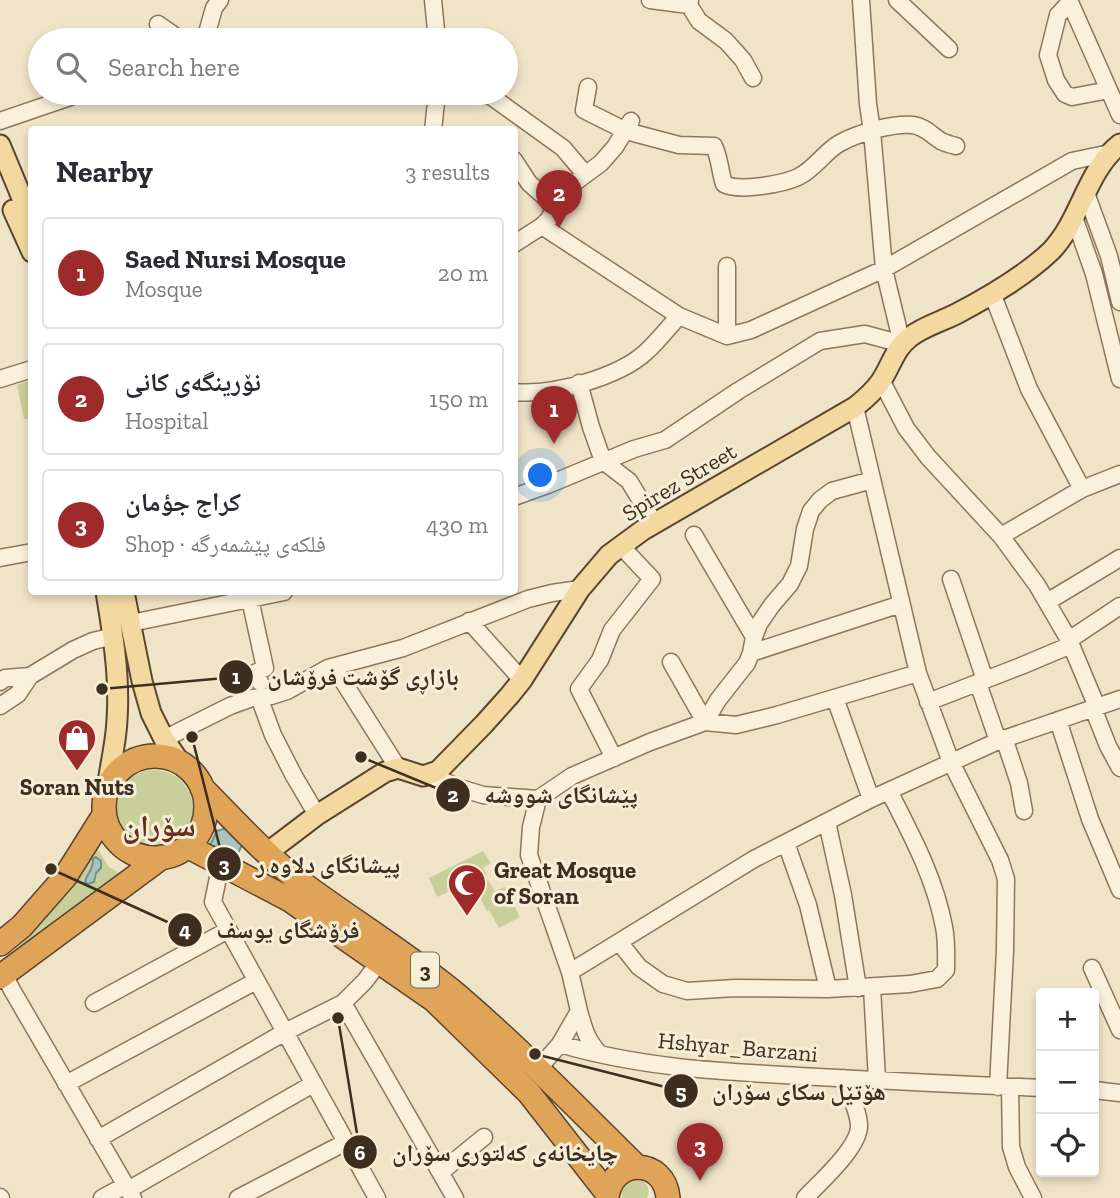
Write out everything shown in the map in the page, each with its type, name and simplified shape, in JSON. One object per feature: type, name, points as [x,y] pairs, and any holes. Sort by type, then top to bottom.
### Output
[{"type":"highway","points":[[162,857],[141,856],[126,849],[114,838],[104,816],[104,802],[107,789],[119,771],[138,759],[161,757],[181,764]]},
{"type":"highway","name":"3","points":[[181,764],[194,774],[202,788],[267,853],[300,881],[401,951],[456,995],[538,1069],[637,1167]]},
{"type":"highway","points":[[2,976],[162,857],[187,846],[198,834],[204,819],[202,788]]},
{"type":"highway","points":[[0,944],[22,926],[59,885],[104,816]]},
{"type":"highway","name":"3","points":[[187,846],[290,900],[434,1000],[529,1093],[607,1195]]},
{"type":"highway","name":"3","points":[[607,1195],[612,1181],[618,1175],[637,1167],[651,1170],[659,1176],[668,1198]]},
{"type":"main road","points":[[0,145],[28,212]]},
{"type":"main road","name":"Spirez Street","points":[[429,775],[441,768],[498,710],[522,680],[580,589],[621,545],[855,407],[881,380],[902,344],[913,335],[957,314],[992,293],[1051,251],[1065,235],[1086,193],[1115,148]]},
{"type":"main road","points":[[0,180],[28,243]]},
{"type":"main road","points":[[107,595],[114,636],[118,684],[117,720],[107,789]]},
{"type":"main road","points":[[125,595],[151,713],[181,764]]},
{"type":"main road","points":[[267,853],[317,815],[385,772],[398,768],[416,775],[429,775]]},
{"type":"street","points":[[208,28],[214,8],[220,0]]},
{"type":"street","points":[[433,0],[436,28]]},
{"type":"street","points":[[650,0],[690,3],[699,21],[726,41],[743,60],[753,78]]},
{"type":"street","points":[[518,496],[634,449],[665,440],[820,341],[865,334],[902,344],[884,269],[861,0]]},
{"type":"street","points":[[897,0],[949,49]]},
{"type":"street","points":[[1109,90],[1072,97],[1065,93],[1056,80],[1048,55],[1058,15],[1069,1],[1109,90],[1120,115]]},
{"type":"street","points":[[158,23],[165,28]]},
{"type":"street","points":[[587,87],[584,110],[679,145],[714,146],[724,184],[731,188],[772,184],[799,177],[838,144],[894,126],[911,125],[923,128],[941,141],[956,146]]},
{"type":"street","points":[[0,121],[47,105]]},
{"type":"street","points":[[433,126],[436,105]]},
{"type":"street","points":[[499,105],[516,123],[563,148],[585,173]]},
{"type":"street","points":[[518,240],[549,219],[562,192],[601,163],[629,126]]},
{"type":"street","points":[[542,226],[679,316],[727,336],[751,330],[884,269],[1072,161],[1115,148]]},
{"type":"street","points":[[518,167],[528,183],[554,205]]},
{"type":"street","points":[[1086,193],[1114,257],[1120,302]]},
{"type":"street","points":[[1074,217],[1098,289],[1120,379]]},
{"type":"street","points":[[1065,235],[1086,248],[1114,257]]},
{"type":"street","points":[[727,266],[727,336]]},
{"type":"street","points":[[992,293],[1029,388],[1082,489]]},
{"type":"street","points":[[518,392],[550,391],[607,376],[645,353],[679,316]]},
{"type":"street","points":[[0,379],[28,370]]},
{"type":"street","points":[[881,380],[906,428],[928,457],[1001,536],[1037,584],[1070,642],[1108,746],[1120,768]]},
{"type":"street","points":[[579,383],[603,461],[629,481],[654,524]]},
{"type":"street","points":[[855,407],[918,673],[951,761],[1000,860],[1006,879],[1004,1087],[1011,1147],[1017,1167],[1033,1198]]},
{"type":"street","points":[[1001,536],[1082,489],[1120,474]]},
{"type":"street","points":[[705,722],[718,700],[747,663],[759,624],[790,584],[799,566],[811,511],[820,499],[832,491],[872,480]]},
{"type":"street","points":[[694,534],[753,645]]},
{"type":"street","points":[[614,758],[579,689],[600,660],[612,630],[652,579],[621,545]]},
{"type":"street","points":[[0,558],[28,553]]},
{"type":"street","points":[[1047,602],[1120,558]]},
{"type":"street","points":[[951,579],[981,681],[1019,783],[1024,811]]},
{"type":"street","points":[[260,690],[271,696],[287,691],[328,668],[403,648],[528,599],[580,589]]},
{"type":"street","points":[[131,623],[269,595]]},
{"type":"street","points":[[250,599],[265,667],[255,673],[260,690],[274,735],[317,815]]},
{"type":"street","points":[[753,645],[901,604]]},
{"type":"street","points":[[929,702],[1070,642],[1120,606]]},
{"type":"street","points":[[469,621],[522,680]]},
{"type":"street","points":[[0,706],[18,694],[30,676],[73,650],[114,636]]},
{"type":"street","points":[[671,662],[705,722]]},
{"type":"street","points":[[334,667],[398,768]]},
{"type":"street","points":[[429,775],[483,795],[538,799],[572,776],[650,742],[705,722],[736,725],[918,673]]},
{"type":"street","points":[[0,682],[5,678],[30,676]]},
{"type":"street","points":[[164,739],[260,690]]},
{"type":"street","points":[[835,698],[871,799]]},
{"type":"street","points":[[570,972],[754,859],[871,799],[1001,740],[1120,699]]},
{"type":"street","points":[[1058,720],[1090,819],[1120,890]]},
{"type":"street","points":[[619,942],[639,967],[663,984],[687,991],[735,988],[828,989],[911,984],[937,979],[946,970],[944,928],[937,899],[928,870],[889,791]]},
{"type":"street","points":[[538,799],[531,827],[529,855],[570,972],[584,1030],[591,1045],[600,1054]]},
{"type":"street","points":[[827,822],[865,987],[877,1080]]},
{"type":"street","points":[[786,843],[808,905],[828,989]]},
{"type":"street","points":[[221,863],[213,902],[374,1197]]},
{"type":"street","points":[[94,1003],[228,930]]},
{"type":"street","points":[[98,1139],[285,1032],[343,1003],[380,961]]},
{"type":"street","points":[[1092,968],[1120,1030]]},
{"type":"street","points":[[2,976],[129,1191]]},
{"type":"street","points":[[66,1084],[257,981]]},
{"type":"street","points":[[343,1003],[455,1198]]},
{"type":"street","points":[[538,1069],[560,1044],[579,1011]]},
{"type":"street","name":"Hshyar_Barzani","points":[[560,1044],[629,1060],[710,1071],[1036,1088]]},
{"type":"street","points":[[805,1198],[851,1149],[859,1127],[844,1078]]},
{"type":"street","points":[[103,1198],[129,1191],[313,1084]]},
{"type":"street","points":[[441,1172],[484,1137]]},
{"type":"street","points":[[238,1198],[346,1142]]},
{"type":"green space","points":[[28,381],[28,418],[24,419],[17,385]]},
{"type":"green space","points":[[154,770],[169,773],[186,787],[193,809],[190,824],[176,841],[154,848],[139,845],[122,831],[115,809],[118,794],[132,777]]},
{"type":"green space","points":[[96,847],[109,867],[123,875],[0,969],[0,961],[17,948],[72,889]]},
{"type":"green space","points":[[483,851],[491,863],[483,868],[487,875],[437,897],[429,878]]},
{"type":"green space","points":[[487,879],[495,891],[505,887],[520,917],[499,928],[473,885]]},
{"type":"green space","points":[[638,1178],[647,1186],[647,1198],[622,1198],[621,1187],[624,1182]]},
{"type":"water","points":[[226,828],[242,845],[237,855],[231,856],[210,845],[217,831]]},
{"type":"water","points":[[96,857],[101,861],[101,868],[96,873],[94,882],[88,884],[85,882]]},
{"type":"place","name":"نۆرینگەی کانی","points":[[559,228]]},
{"type":"place","name":"Saed Nursi Mosque","points":[[554,444]]},
{"type":"place","name":"بازاڕی گۆشت فرۆشان","points":[[102,689]]},
{"type":"place","name":"پیشانگای دلاوه ر","points":[[192,737]]},
{"type":"place","name":"پێشانگای شووشە","points":[[361,757]]},
{"type":"place","name":"Soran Nuts","points":[[77,772]]},
{"type":"place","name":"فرۆشگای یوسف","points":[[51,869]]},
{"type":"place","name":"Great Mosque of Soran","points":[[467,917]]},
{"type":"place","name":"چایخانەی کەلتوری سۆران","points":[[338,1018]]},
{"type":"place","name":"هۆتێل سکای سۆران","points":[[535,1054]]},
{"type":"place","name":"كراج جؤمان","points":[[700,1181]]},
{"type":"district","name":"سۆران","points":[[159,826]]}]
